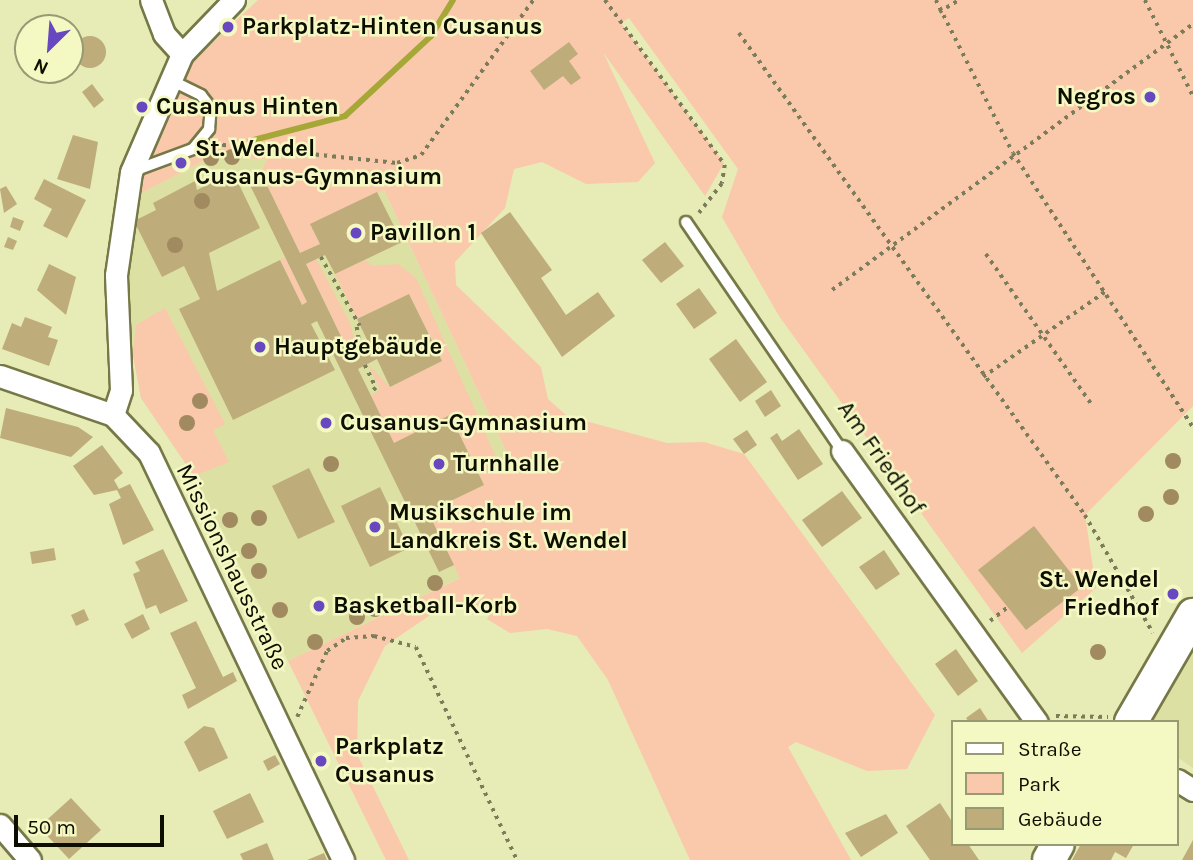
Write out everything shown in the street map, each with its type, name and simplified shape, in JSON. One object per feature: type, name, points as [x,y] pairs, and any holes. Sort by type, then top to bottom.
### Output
[{"type":"main road","points":[[1132,720],[1193,615]]},
{"type":"street","points":[[151,0],[164,34],[182,54]]},
{"type":"street","points":[[113,415],[121,390],[116,275],[131,172],[182,54],[234,0]]},
{"type":"street","name":"Missionshausstraße","points":[[0,376],[113,415],[149,453],[343,860]]},
{"type":"street","name":"Am Friedhof","points":[[842,451],[1035,719]]},
{"type":"street","points":[[1,829],[30,860]]},
{"type":"lane","points":[[131,172],[165,163],[202,138],[211,108],[201,95],[170,80]]},
{"type":"lane","name":"Am Friedhof","points":[[686,222],[842,451]]},
{"type":"path","points":[[202,138],[397,163],[421,155],[533,0]]},
{"type":"path","points":[[605,0],[726,164],[722,184],[686,222]]},
{"type":"path","points":[[936,0],[939,12],[1013,153],[1193,426]]},
{"type":"path","points":[[939,12],[959,0]]},
{"type":"path","points":[[1145,0],[1164,43],[1193,96]]},
{"type":"path","points":[[832,290],[887,245],[1193,24]]},
{"type":"path","points":[[739,33],[759,54],[887,245],[1084,516],[1168,657]]},
{"type":"path","points":[[986,254],[1093,406]]},
{"type":"path","points":[[321,257],[358,327],[361,352]]},
{"type":"path","points":[[983,377],[1105,292]]},
{"type":"path","points":[[365,365],[376,388],[370,394]]},
{"type":"path","points":[[288,745],[307,684],[327,651],[346,638],[374,636],[416,647],[517,860]]},
{"type":"path","points":[[1035,719],[1132,720]]},
{"type":"shaded area","name":"Cusanus-Gymnasium","points":[[215,155],[375,171],[546,536],[288,661],[194,476],[141,398],[133,355],[125,209],[132,198]]},
{"type":"shaded area","points":[[1193,652],[1193,768],[1179,758],[1179,720],[1153,720]]},
{"type":"green space","points":[[258,0],[1193,0],[1193,406],[1085,515],[1096,588],[1022,653],[779,316],[722,217],[738,169],[629,18],[621,23],[724,163],[705,196],[603,52],[655,163],[638,182],[586,184],[542,162],[514,169],[505,208],[455,262],[456,285],[541,367],[548,399],[567,416],[667,443],[704,442],[744,454],[935,715],[907,769],[867,771],[796,742],[788,747],[851,860],[690,860],[608,680],[577,636],[547,629],[510,633],[487,619],[496,604],[439,609],[385,646],[358,701],[357,754],[409,860],[386,860],[288,661],[460,578],[428,512],[484,485],[450,416],[394,443],[371,396],[380,389],[368,364],[390,387],[442,361],[409,294],[357,319],[335,274],[365,260],[373,266],[398,264],[416,278],[504,475],[515,470],[384,190],[311,224],[320,244],[300,253],[261,173],[267,160],[215,155],[132,198],[142,160],[192,62]]},
{"type":"green space","points":[[285,257],[307,302],[302,305],[280,260]]},
{"type":"green space","points":[[316,259],[350,323],[357,351],[351,357],[306,264]]},
{"type":"green space","points":[[165,308],[225,424],[213,430],[229,462],[194,476],[141,398],[133,355],[136,325]]},
{"type":"building","points":[[84,38],[96,38],[106,52],[101,63],[90,68],[84,66]]},
{"type":"building","points":[[569,42],[578,54],[569,61],[581,78],[571,85],[563,76],[544,90],[530,71]]},
{"type":"building","points":[[92,84],[104,100],[94,108],[82,92]]},
{"type":"building","points":[[73,135],[98,142],[90,189],[57,179]]},
{"type":"building","points":[[233,172],[260,228],[209,253],[217,291],[280,260],[302,305],[307,302],[247,179],[261,173],[300,253],[320,244],[310,224],[377,192],[402,242],[335,274],[325,255],[306,264],[351,357],[371,348],[357,319],[409,294],[442,361],[390,387],[377,359],[358,369],[394,443],[450,415],[484,485],[428,512],[454,565],[439,572],[317,321],[311,324],[335,370],[233,420],[179,309],[200,299],[184,266],[162,277],[134,221],[156,210],[153,203],[195,181],[197,190]]},
{"type":"building","points":[[44,179],[86,200],[67,238],[43,226],[52,209],[34,199]]},
{"type":"building","points":[[6,186],[17,204],[4,213],[0,189]]},
{"type":"building","points":[[510,212],[552,270],[541,278],[566,315],[598,292],[615,316],[562,357],[481,233]]},
{"type":"building","points":[[13,217],[24,221],[20,231],[10,227]]},
{"type":"building","points":[[8,237],[17,241],[13,250],[4,247]]},
{"type":"building","points":[[665,242],[684,266],[661,283],[642,260]]},
{"type":"building","points":[[49,264],[76,277],[66,315],[37,290]]},
{"type":"building","points":[[699,288],[717,313],[694,329],[676,304]]},
{"type":"building","points":[[25,317],[52,327],[48,337],[58,340],[49,366],[2,349],[12,323],[21,327]]},
{"type":"building","points":[[736,339],[767,382],[740,402],[709,359]]},
{"type":"building","points":[[771,390],[781,406],[765,417],[755,401]]},
{"type":"building","points":[[6,408],[78,427],[93,437],[71,457],[0,438]]},
{"type":"building","points":[[799,429],[823,464],[798,480],[770,438],[777,433],[782,441]]},
{"type":"building","points":[[747,430],[757,445],[744,454],[733,439]]},
{"type":"building","points":[[102,445],[123,473],[114,480],[119,489],[130,484],[154,530],[123,545],[109,504],[121,498],[117,490],[94,495],[73,466]]},
{"type":"building","points":[[309,468],[335,522],[298,539],[272,486]]},
{"type":"building","name":"Musikschule im Landkreis St. Wendel","points":[[380,487],[409,548],[370,567],[341,506]]},
{"type":"building","points":[[842,491],[862,518],[822,547],[802,520]]},
{"type":"building","points":[[1034,526],[1082,587],[1026,630],[978,570]]},
{"type":"building","points":[[54,548],[56,560],[32,564],[30,552]]},
{"type":"building","points":[[163,549],[188,601],[160,614],[156,605],[146,609],[133,574],[140,571],[135,562]]},
{"type":"building","points":[[884,550],[900,574],[876,590],[859,567]]},
{"type":"building","points":[[84,609],[89,620],[76,626],[71,615]]},
{"type":"building","points":[[143,614],[150,629],[132,639],[124,624]]},
{"type":"building","points":[[196,621],[223,677],[233,672],[237,681],[188,709],[182,695],[196,688],[170,633]]},
{"type":"building","points":[[956,649],[978,681],[958,696],[935,664]]},
{"type":"building","points":[[980,708],[988,720],[968,720],[966,718]]},
{"type":"building","points":[[204,726],[214,728],[228,758],[199,772],[184,742]]},
{"type":"building","points":[[275,755],[280,764],[268,771],[263,761]]},
{"type":"building","points":[[250,793],[264,822],[227,839],[213,811]]},
{"type":"building","points":[[71,798],[101,830],[69,859],[39,827]]},
{"type":"building","points":[[940,803],[951,820],[951,846],[969,846],[979,860],[930,860],[906,826]]},
{"type":"building","points":[[886,814],[898,833],[861,857],[845,833]]},
{"type":"building","points":[[1193,840],[1193,860],[1182,860]]},
{"type":"building","points":[[267,843],[274,860],[243,860],[240,854]]},
{"type":"building","points":[[1080,846],[1133,846],[1126,858],[1115,852],[1111,860],[1072,860]]},
{"type":"building","points":[[324,853],[327,860],[307,860]]},
{"type":"waterway","points":[[250,141],[345,116],[431,36],[453,0]]},
{"type":"place","name":"Parkplatz-Hinten Cusanus","points":[[228,27]]},
{"type":"place","name":"Negros","points":[[1150,97]]},
{"type":"place","name":"Cusanus Hinten","points":[[142,107]]},
{"type":"place","name":"St. Wendel Cusanus-Gymnasium","points":[[181,163]]},
{"type":"place","name":"Pavillon 1","points":[[356,233]]},
{"type":"place","name":"Hauptgebäude","points":[[260,347]]},
{"type":"place","name":"Cusanus-Gymnasium","points":[[326,423]]},
{"type":"place","name":"Turnhalle","points":[[439,464]]},
{"type":"place","name":"Musikschule im Landkreis St. Wendel","points":[[375,527]]},
{"type":"place","name":"St. Wendel Friedhof","points":[[1173,594]]},
{"type":"place","name":"Basketball-Korb","points":[[319,606]]},
{"type":"place","name":"Parkplatz Cusanus","points":[[321,761]]}]
